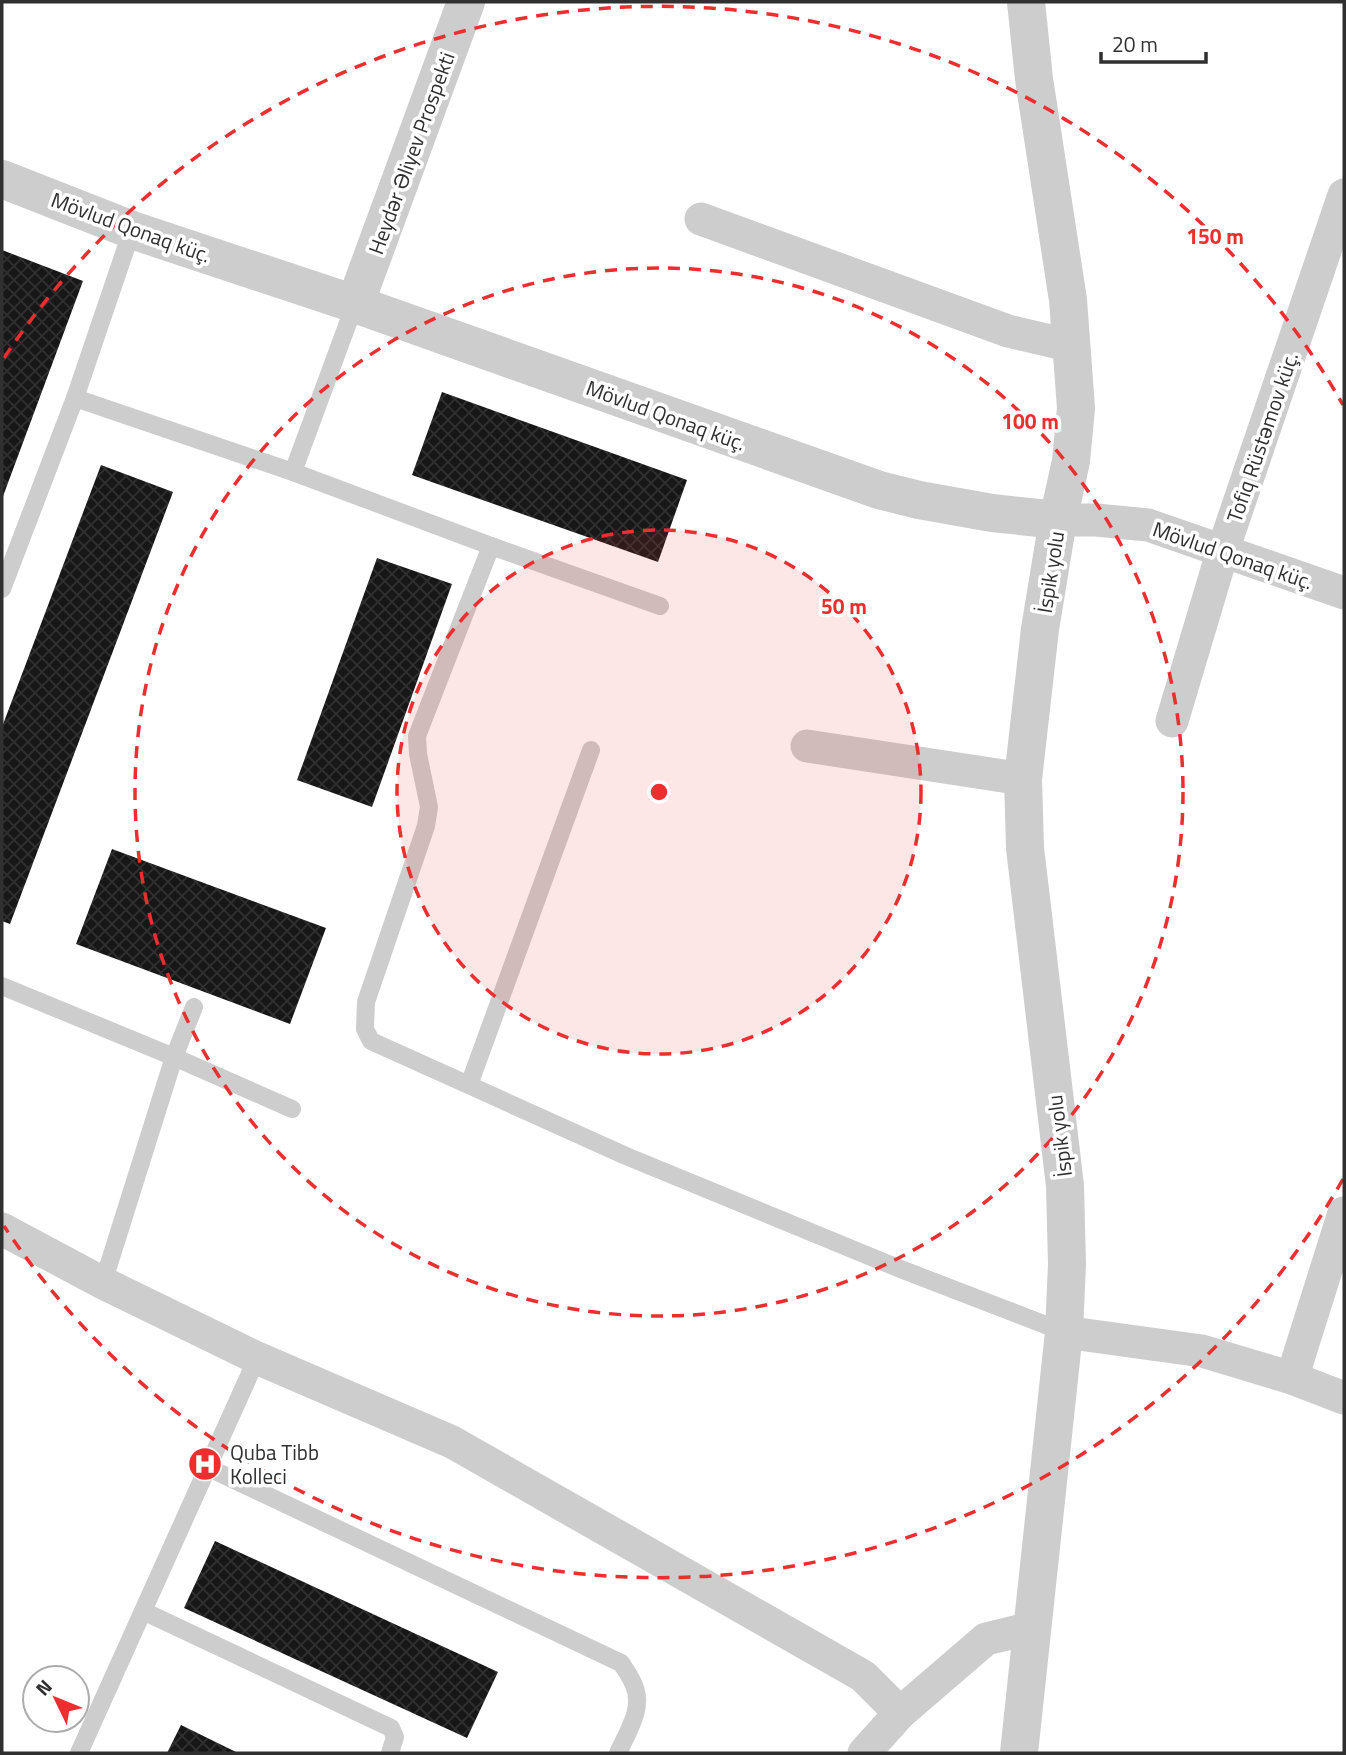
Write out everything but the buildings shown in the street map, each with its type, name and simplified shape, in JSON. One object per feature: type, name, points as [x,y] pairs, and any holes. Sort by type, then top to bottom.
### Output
[{"type":"street","name":"Heydər Əliyev Prospekti","points":[[355,304],[466,2]]},
{"type":"street","name":"İspik yolu","points":[[1018,1753],[1064,1332],[1067,1264],[1065,1186],[1025,848],[1023,779],[1040,629],[1071,461],[1076,408],[1068,300],[1034,79],[1026,2]]},
{"type":"street","name":"Mövlud Qonaq küç.","points":[[2,179],[132,230],[355,304],[879,489],[919,500],[992,513],[1148,525],[1344,593]]},
{"type":"street","name":"Tofiq Rüstəmov küç.","points":[[1172,721],[1223,550],[1344,195]]},
{"type":"street","points":[[701,219],[1008,331],[1072,346]]},
{"type":"street","points":[[807,746],[1023,779]]},
{"type":"street","points":[[1292,1378],[1344,1213]]},
{"type":"street","points":[[2,1230],[257,1359],[452,1442],[863,1676],[900,1713]]},
{"type":"street","points":[[1064,1332],[1202,1351],[1292,1378],[1344,1398]]},
{"type":"street","points":[[864,1753],[900,1713],[986,1639],[1031,1628]]},
{"type":"lane","points":[[2,589],[75,398],[132,230]]},
{"type":"lane","points":[[293,472],[355,304]]},
{"type":"lane","points":[[75,398],[293,472],[660,606]]},
{"type":"lane","points":[[491,546],[416,736],[429,807],[426,826],[366,1002],[365,1028],[371,1041],[638,1161],[898,1268],[1064,1332]]},
{"type":"lane","points":[[469,1085],[591,750]]},
{"type":"lane","points":[[2,986],[292,1109]]},
{"type":"lane","points":[[103,1283],[174,1057],[194,1007]]},
{"type":"lane","points":[[79,1753],[257,1359]]},
{"type":"lane","points":[[207,1467],[621,1663],[638,1698],[635,1717],[618,1753]]},
{"type":"lane","points":[[143,1611],[391,1728],[395,1737],[390,1753]]},
{"type":"place","name":"Quba Tibb Kolleci","points":[[205,1464]]}]
